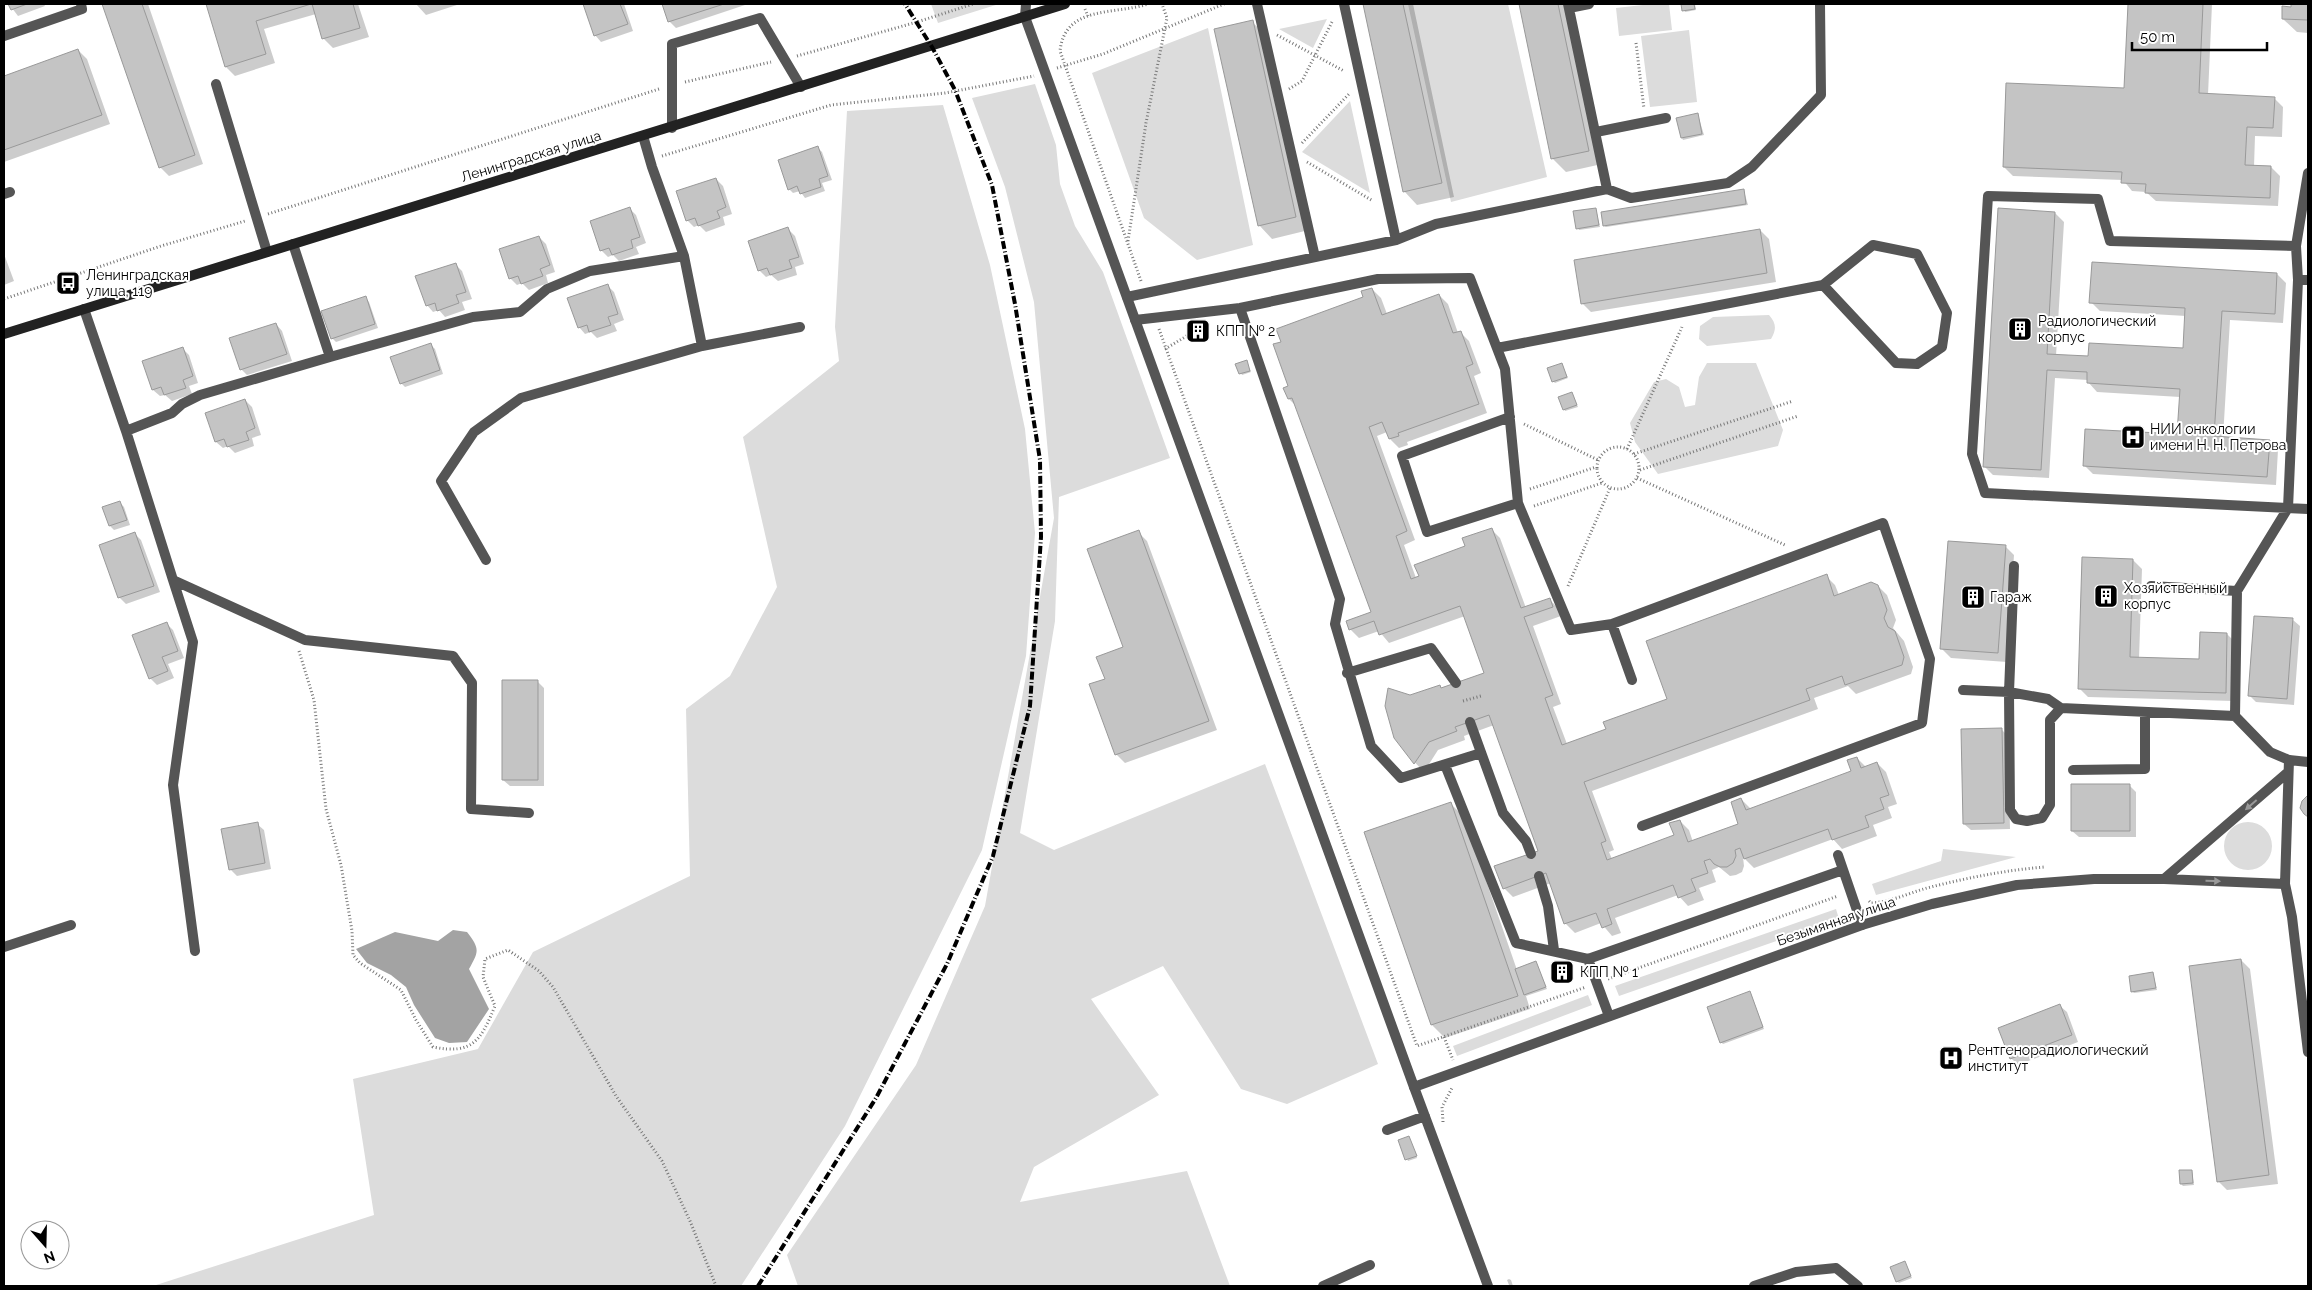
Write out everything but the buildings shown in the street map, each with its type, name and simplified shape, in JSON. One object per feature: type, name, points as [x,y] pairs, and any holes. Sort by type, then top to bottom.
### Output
[{"type":"main road","name":"Ленинградская улица","points":[[4,334],[1066,4]]},
{"type":"street","points":[[4,36],[82,9],[80,4]]},
{"type":"street","points":[[1026,4],[1025,17],[1488,1286]]},
{"type":"street","points":[[1257,4],[1316,257]]},
{"type":"street","points":[[1344,4],[1396,240]]},
{"type":"street","points":[[1589,4],[1569,6],[1607,189]]},
{"type":"street","points":[[1127,297],[1396,240],[1436,224],[1607,189],[1631,198],[1728,183],[1752,167],[1821,95],[1820,4]]},
{"type":"street","points":[[672,128],[672,44],[760,18],[802,87]]},
{"type":"street","points":[[216,84],[267,252]]},
{"type":"street","points":[[1596,132],[1666,118]]},
{"type":"street","points":[[643,136],[684,256],[702,346]]},
{"type":"street","points":[[2235,716],[2237,591],[2288,508],[2303,280],[2296,246],[2308,173]]},
{"type":"street","points":[[2296,246],[2110,241],[2098,199],[1988,196],[1972,454],[1985,493],[2308,509]]},
{"type":"street","points":[[293,244],[330,357]]},
{"type":"street","points":[[1497,348],[1823,285],[1874,245],[1918,254],[1947,313],[1942,347],[1917,364],[1896,363],[1823,285]]},
{"type":"street","points":[[126,431],[172,414],[182,404],[200,395],[473,317],[520,312],[546,289],[590,271],[684,256]]},
{"type":"street","points":[[1135,320],[1154,316],[1240,308],[1378,279],[1470,278],[1505,369],[1519,502],[1571,630],[1612,624],[1883,522],[1930,659],[1922,723],[1642,826]]},
{"type":"street","points":[[1240,308],[1340,599],[1335,624],[1371,746],[1401,778],[1481,753]]},
{"type":"street","points":[[84,310],[126,431],[193,642],[174,785],[195,951]]},
{"type":"street","points":[[486,560],[441,481],[474,432],[521,398],[702,346],[800,327]]},
{"type":"street","points":[[1510,417],[1402,456],[1427,532],[1519,502]]},
{"type":"street","points":[[2014,566],[2009,692],[2010,810],[2016,819],[2028,821],[2042,818],[2050,805],[2050,720],[2061,708]]},
{"type":"street","points":[[173,580],[305,640],[453,656],[472,683],[471,809],[528,813]]},
{"type":"street","points":[[2151,586],[2237,591]]},
{"type":"street","points":[[1612,624],[1632,680]]},
{"type":"street","points":[[1348,672],[1431,648],[1456,683]]},
{"type":"street","points":[[1963,690],[2009,692],[2048,699],[2061,708],[2235,716],[2270,752],[2289,760],[2308,762]]},
{"type":"street","points":[[2074,770],[2145,769],[2145,712]]},
{"type":"street","points":[[1470,722],[1504,813],[1526,841],[1530,854]]},
{"type":"street","points":[[2289,760],[2287,773],[2285,884],[2292,917],[2308,1052]]},
{"type":"street","points":[[1445,765],[1516,942],[1588,959],[1843,870]]},
{"type":"street","points":[[2164,879],[2287,773]]},
{"type":"street","points":[[1838,855],[1862,926]]},
{"type":"street","points":[[1539,876],[1548,906],[1554,950]]},
{"type":"street","name":"Безымянная улица","points":[[1414,1086],[1862,926],[1932,904],[2017,885],[2094,879],[2164,879],[2285,884]]},
{"type":"street","points":[[4,947],[71,925]]},
{"type":"street","points":[[1588,959],[1609,1016]]},
{"type":"street","points":[[1387,1130],[1425,1116]]},
{"type":"street","points":[[1323,1286],[1370,1265]]},
{"type":"street","points":[[1754,1286],[1796,1272],[1836,1268],[1858,1286]]},
{"type":"path","points":[[4,299],[161,246],[256,218],[672,85],[784,59],[917,22],[973,4]]},
{"type":"path","points":[[1146,292],[1060,51],[1061,40],[1066,29],[1075,21],[1088,16],[1148,4]]},
{"type":"path","points":[[1128,243],[1146,123],[1167,18],[1162,4]]},
{"type":"path","points":[[1056,68],[1103,54],[1224,4]]},
{"type":"path","points":[[1085,9],[1088,16]]},
{"type":"path","points":[[1279,92],[1294,88],[1302,81],[1337,12]]},
{"type":"path","points":[[1264,28],[1362,80],[1293,153],[1390,212]]},
{"type":"path","points":[[1636,43],[1646,122]]},
{"type":"path","points":[[650,160],[831,105],[945,93],[1034,76]]},
{"type":"path","points":[[1627,449],[1688,312]]},
{"type":"path","points":[[1154,316],[1417,1046],[1851,891],[1862,888],[1866,899],[1872,903],[1880,903],[1928,888],[2014,869],[2053,866]]},
{"type":"path","points":[[1148,355],[1166,348],[1190,334]]},
{"type":"path","points":[[1634,454],[1793,401]]},
{"type":"path","points":[[1640,470],[1798,416]]},
{"type":"path","points":[[1510,417],[1598,460]]},
{"type":"path","points":[[1611,448],[1627,449],[1634,454],[1640,470],[1637,478],[1625,489],[1610,488],[1602,483],[1596,467],[1598,460],[1604,452],[1611,448]]},
{"type":"path","points":[[1519,502],[1596,467]]},
{"type":"path","points":[[1637,478],[1802,552]]},
{"type":"path","points":[[1519,502],[1602,483]]},
{"type":"path","points":[[1560,604],[1610,488]]},
{"type":"path","points":[[296,636],[314,700],[326,809],[341,865],[352,931],[353,955],[360,963],[401,990],[416,1020],[433,1047],[451,1050],[468,1047],[480,1038],[495,1006],[483,977],[485,959],[508,950],[539,971],[553,987],[568,1011],[616,1096],[662,1161],[690,1221],[716,1286]]},
{"type":"path","points":[[1463,701],[1480,696]]},
{"type":"path","points":[[1444,1037],[1462,1082],[1452,1088],[1442,1107],[1445,1128]]},
{"type":"shaded area","points":[[931,4],[999,4],[938,23]]},
{"type":"shaded area","points":[[1408,4],[1508,4],[1547,177],[1451,202]]},
{"type":"shaded area","points":[[1669,4],[1672,30],[1619,36],[1616,8]]},
{"type":"shaded area","points":[[1327,19],[1313,48],[1279,29]]},
{"type":"shaded area","points":[[1208,28],[1253,245],[1197,260],[1144,218],[1092,73]]},
{"type":"shaded area","points":[[1689,30],[1697,102],[1650,107],[1641,36]]},
{"type":"shaded area","points":[[1035,84],[1056,145],[1060,184],[1075,226],[1103,272],[1170,458],[1059,497],[1055,621],[1020,833],[1054,850],[1265,764],[1378,1064],[1287,1104],[1241,1089],[1163,966],[1091,999],[1159,1095],[1034,1167],[1020,1202],[1187,1171],[1230,1286],[798,1286],[787,1255],[916,1065],[985,906],[1054,518],[1034,302],[1005,187],[972,98]]},
{"type":"shaded area","points":[[1350,101],[1370,193],[1302,152]]},
{"type":"shaded area","points":[[943,105],[990,265],[1025,429],[1035,533],[1026,656],[982,850],[845,1126],[741,1286],[153,1286],[374,1215],[353,1079],[478,1049],[533,952],[690,876],[686,709],[730,676],[777,587],[743,437],[839,361],[835,327],[847,111]]},
{"type":"shaded area","points":[[1769,315],[1775,326],[1771,339],[1707,346],[1699,339],[1700,326],[1713,317]]},
{"type":"shaded area","points":[[1707,363],[1756,363],[1783,430],[1778,446],[1658,474],[1635,442],[1630,423],[1654,382],[1666,379],[1679,387],[1685,407],[1695,405],[1699,377]]},
{"type":"shaded area","points":[[2248,822],[2257,824],[2265,829],[2270,837],[2272,846],[2270,855],[2265,863],[2257,868],[2248,870],[2239,868],[2231,863],[2226,855],[2224,846],[2226,837],[2231,829],[2239,824]]},
{"type":"shaded area","points":[[1943,849],[2016,857],[1876,895],[1872,884],[1941,861]]},
{"type":"shaded area","points":[[1836,909],[1839,919],[1619,996],[1615,986]]},
{"type":"shaded area","points":[[453,930],[467,932],[476,946],[475,958],[469,969],[489,1009],[467,1042],[449,1043],[435,1038],[414,1005],[406,987],[391,975],[367,963],[356,949],[395,932],[438,941]]},
{"type":"shaded area","points":[[1588,995],[1592,1005],[1457,1056],[1453,1046]]},
{"type":"railway","points":[[758,1286],[876,1098],[947,964],[993,856],[1030,706],[1041,537],[1040,460],[1015,304],[992,185],[955,90],[932,47],[905,4]]},
{"type":"place","name":"Ленинградская улица, 119","points":[[68,283]]},
{"type":"place","name":"Радиологический корпус","points":[[2020,329]]},
{"type":"place","name":"КПП № 2","points":[[1198,331]]},
{"type":"place","name":"НИИ онкологии имени Н. Н. Петрова","points":[[2133,437]]},
{"type":"place","name":"Хозяйственный корпус","points":[[2106,596]]},
{"type":"place","name":"Гараж","points":[[1973,597]]},
{"type":"place","name":"КПП № 1","points":[[1562,972]]},
{"type":"place","name":"Рентгенорадиологический институт","points":[[1951,1058]]}]
